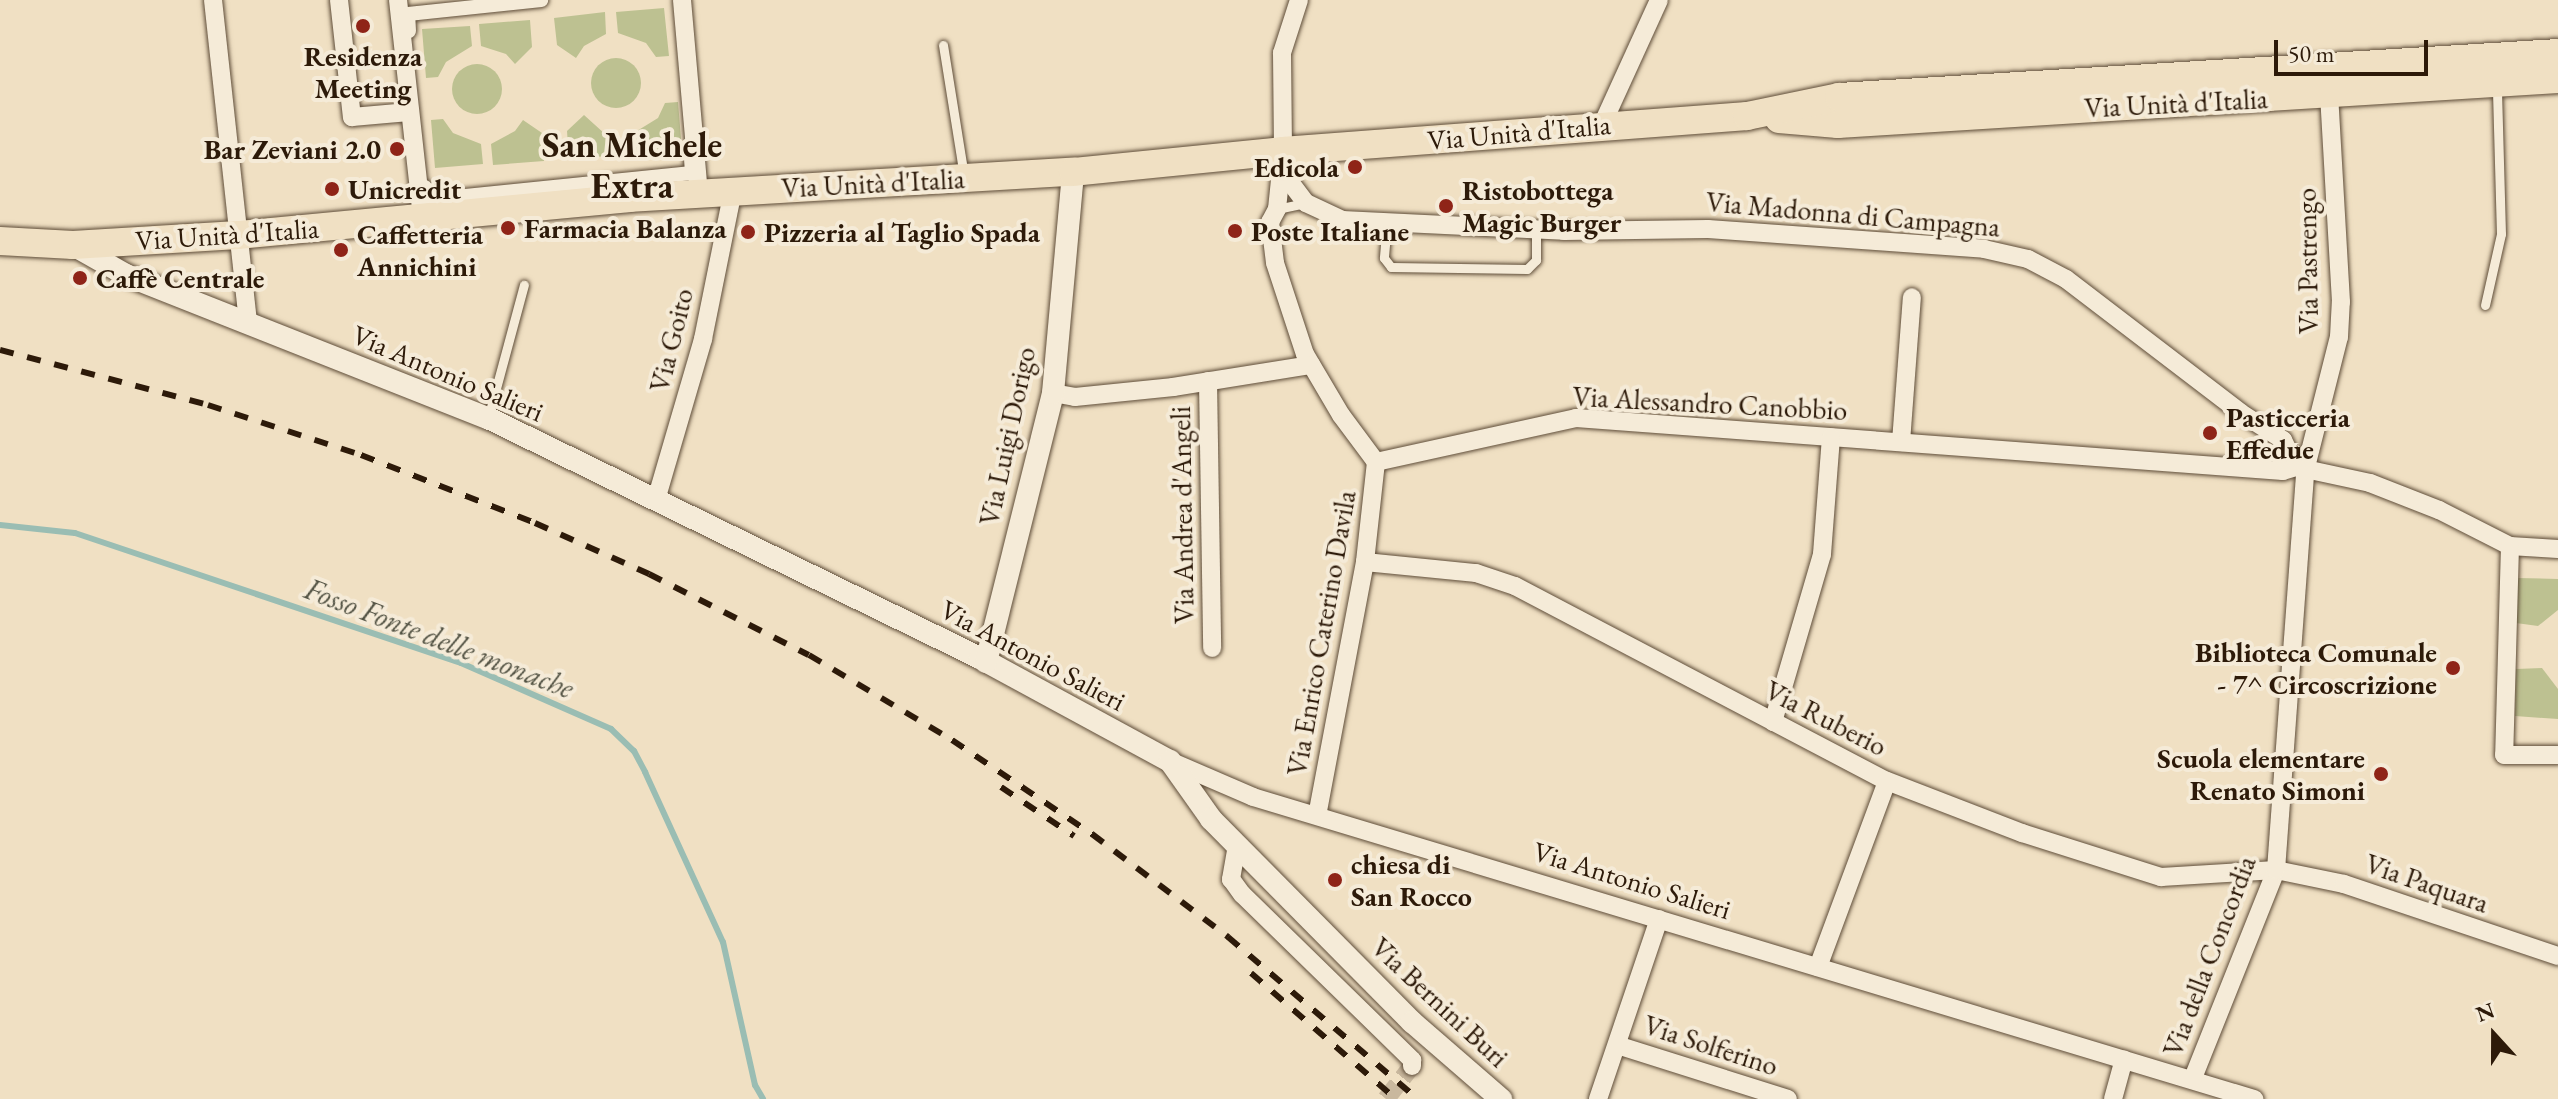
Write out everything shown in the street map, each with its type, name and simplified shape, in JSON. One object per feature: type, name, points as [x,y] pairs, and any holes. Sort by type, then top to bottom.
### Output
[{"type":"main road","name":"Via Unità d'Italia","points":[[0,241],[73,245],[238,235],[733,190],[1073,172],[1283,151],[1747,116],[1839,97],[2558,53]]},
{"type":"main road","name":"Via Unità d'Italia","points":[[1747,116],[1838,124],[2558,79]]},
{"type":"street","points":[[213,0],[248,323]]},
{"type":"street","points":[[339,0],[352,117],[409,112]]},
{"type":"street","points":[[398,0],[422,216]]},
{"type":"street","points":[[541,0],[408,14],[426,200],[692,173],[675,0]]},
{"type":"street","points":[[682,0],[699,193]]},
{"type":"street","points":[[1299,0],[1282,53],[1283,151],[1290,182],[1306,203]]},
{"type":"street","points":[[1602,125],[1659,0]]},
{"type":"street","name":"Via Pastrengo","points":[[2300,469],[2339,337],[2341,302],[2329,94]]},
{"type":"street","name":"Via Enrico Caterino Davila","points":[[1283,151],[1277,209],[1270,222],[1275,263],[1311,365],[1376,462],[1365,562],[1317,816]]},
{"type":"street","name":"Via Luigi Dorigo","points":[[986,662],[1053,393],[1073,172]]},
{"type":"street","name":"Via Goito","points":[[656,500],[703,339],[733,190]]},
{"type":"street","name":"Via Madonna di Campagna","points":[[1306,203],[1342,220],[1536,230],[1708,229],[1984,249],[2028,259],[2066,279],[2241,413],[2283,440],[2300,469]]},
{"type":"street","name":"Via Antonio Salieri","points":[[73,245],[126,275],[488,418],[986,662],[1170,761],[1253,797],[2193,1078],[2254,1099]]},
{"type":"street","points":[[1901,442],[1912,297]]},
{"type":"street","name":"Via Andrea d'Angeli","points":[[1053,393],[1075,397],[1311,365]]},
{"type":"street","name":"Via Andrea d'Angeli","points":[[1208,381],[1212,648]]},
{"type":"street","name":"Via Alessandro Canobbio","points":[[1376,462],[1576,418],[2283,471],[2300,469]]},
{"type":"street","points":[[1773,722],[1822,554],[1831,437]]},
{"type":"street","points":[[2300,469],[2370,483],[2439,510],[2510,546],[2558,549]]},
{"type":"street","name":"Via della Concordia","points":[[2193,1078],[2276,870],[2300,469]]},
{"type":"street","points":[[2510,546],[2504,755],[2558,755]]},
{"type":"street","name":"Via Ruberio","points":[[1365,562],[1476,573],[1515,586],[1887,781],[2022,833],[2161,877],[2276,870]]},
{"type":"street","name":"Via Bernini Buri","points":[[1170,761],[1211,819],[1412,1022],[1501,1099]]},
{"type":"street","points":[[1818,967],[1887,781]]},
{"type":"street","points":[[1237,845],[1231,879],[1242,894],[1412,1060],[1412,1066]]},
{"type":"street","name":"Via Paquara","points":[[2276,870],[2344,884],[2558,956]]},
{"type":"street","name":"Via Solferino","points":[[1598,1099],[1659,919]]},
{"type":"street","name":"Via Solferino","points":[[1617,1045],[1788,1099]]},
{"type":"street","points":[[2113,1099],[2124,1059]]},
{"type":"lane","points":[[943,45],[965,179]]},
{"type":"lane","points":[[2485,305],[2501,234],[2497,83]]},
{"type":"lane","points":[[1277,209],[1306,203]]},
{"type":"lane","points":[[1387,222],[1384,258],[1391,267],[1527,269],[1536,260],[1536,230]]},
{"type":"lane","points":[[488,418],[524,285]]},
{"type":"green space","points":[[664,8],[669,56],[656,57],[646,43],[618,33],[616,12]]},
{"type":"green space","points":[[605,12],[606,34],[584,46],[576,58],[557,45],[554,18]]},
{"type":"green space","points":[[530,20],[532,47],[515,64],[506,54],[481,46],[479,24]]},
{"type":"green space","points":[[470,26],[472,46],[446,62],[438,77],[426,78],[422,29]]},
{"type":"green space","points":[[616,58],[634,65],[641,83],[634,101],[616,108],[598,101],[591,83],[598,65]]},
{"type":"green space","points":[[477,64],[495,71],[502,89],[495,107],[477,114],[459,107],[452,89],[459,71]]},
{"type":"green space","points":[[678,102],[682,151],[633,155],[632,134],[658,118],[665,103]]},
{"type":"green space","points":[[584,115],[605,134],[619,136],[621,155],[569,159],[567,131]]},
{"type":"green space","points":[[443,119],[453,133],[481,144],[483,164],[435,168],[431,120]]},
{"type":"green space","points":[[523,120],[542,133],[544,161],[493,165],[491,144],[515,131]]},
{"type":"green space","points":[[2517,578],[2558,579],[2558,610],[2538,626],[2516,623]]},
{"type":"green space","points":[[2542,668],[2558,689],[2558,719],[2515,716],[2516,669]]},
{"type":"waterway","name":"Fosso Fonte delle monache","points":[[0,525],[75,533],[461,663],[611,729],[634,751],[723,942],[755,1085],[763,1099]]},
{"type":"tunnel","points":[[1386,1099],[1412,1066]]},
{"type":"railway","points":[[0,350],[208,405],[361,455],[535,523],[649,574],[809,655],[952,740],[1092,834],[1228,937],[1418,1099]]},
{"type":"railway","points":[[1001,787],[1074,836]]},
{"type":"railway","points":[[1251,973],[1396,1099]]},
{"type":"place","name":"Residenza Meeting","points":[[363,26]]},
{"type":"place","name":"Bar Zeviani 2.0","points":[[397,149]]},
{"type":"place","name":"Edicola","points":[[1355,167]]},
{"type":"place","name":"Unicredit","points":[[332,189]]},
{"type":"place","name":"Ristobottega Magic Burger","points":[[1446,206]]},
{"type":"place","name":"Farmacia Balanza","points":[[508,228]]},
{"type":"place","name":"Poste Italiane","points":[[1235,231]]},
{"type":"place","name":"Pizzeria al Taglio Spada","points":[[748,232]]},
{"type":"place","name":"Caffetteria Annichini","points":[[341,250]]},
{"type":"place","name":"Caffè Centrale","points":[[80,278]]},
{"type":"place","name":"Pasticceria Effedue","points":[[2210,433]]},
{"type":"place","name":"Biblioteca Comunale - 7^ Circoscrizione","points":[[2453,668]]},
{"type":"place","name":"Scuola elementare Renato Simoni","points":[[2381,774]]},
{"type":"place","name":"chiesa di San Rocco","points":[[1335,880]]},
{"type":"district","name":"San Michele Extra","points":[[632,164]]}]
